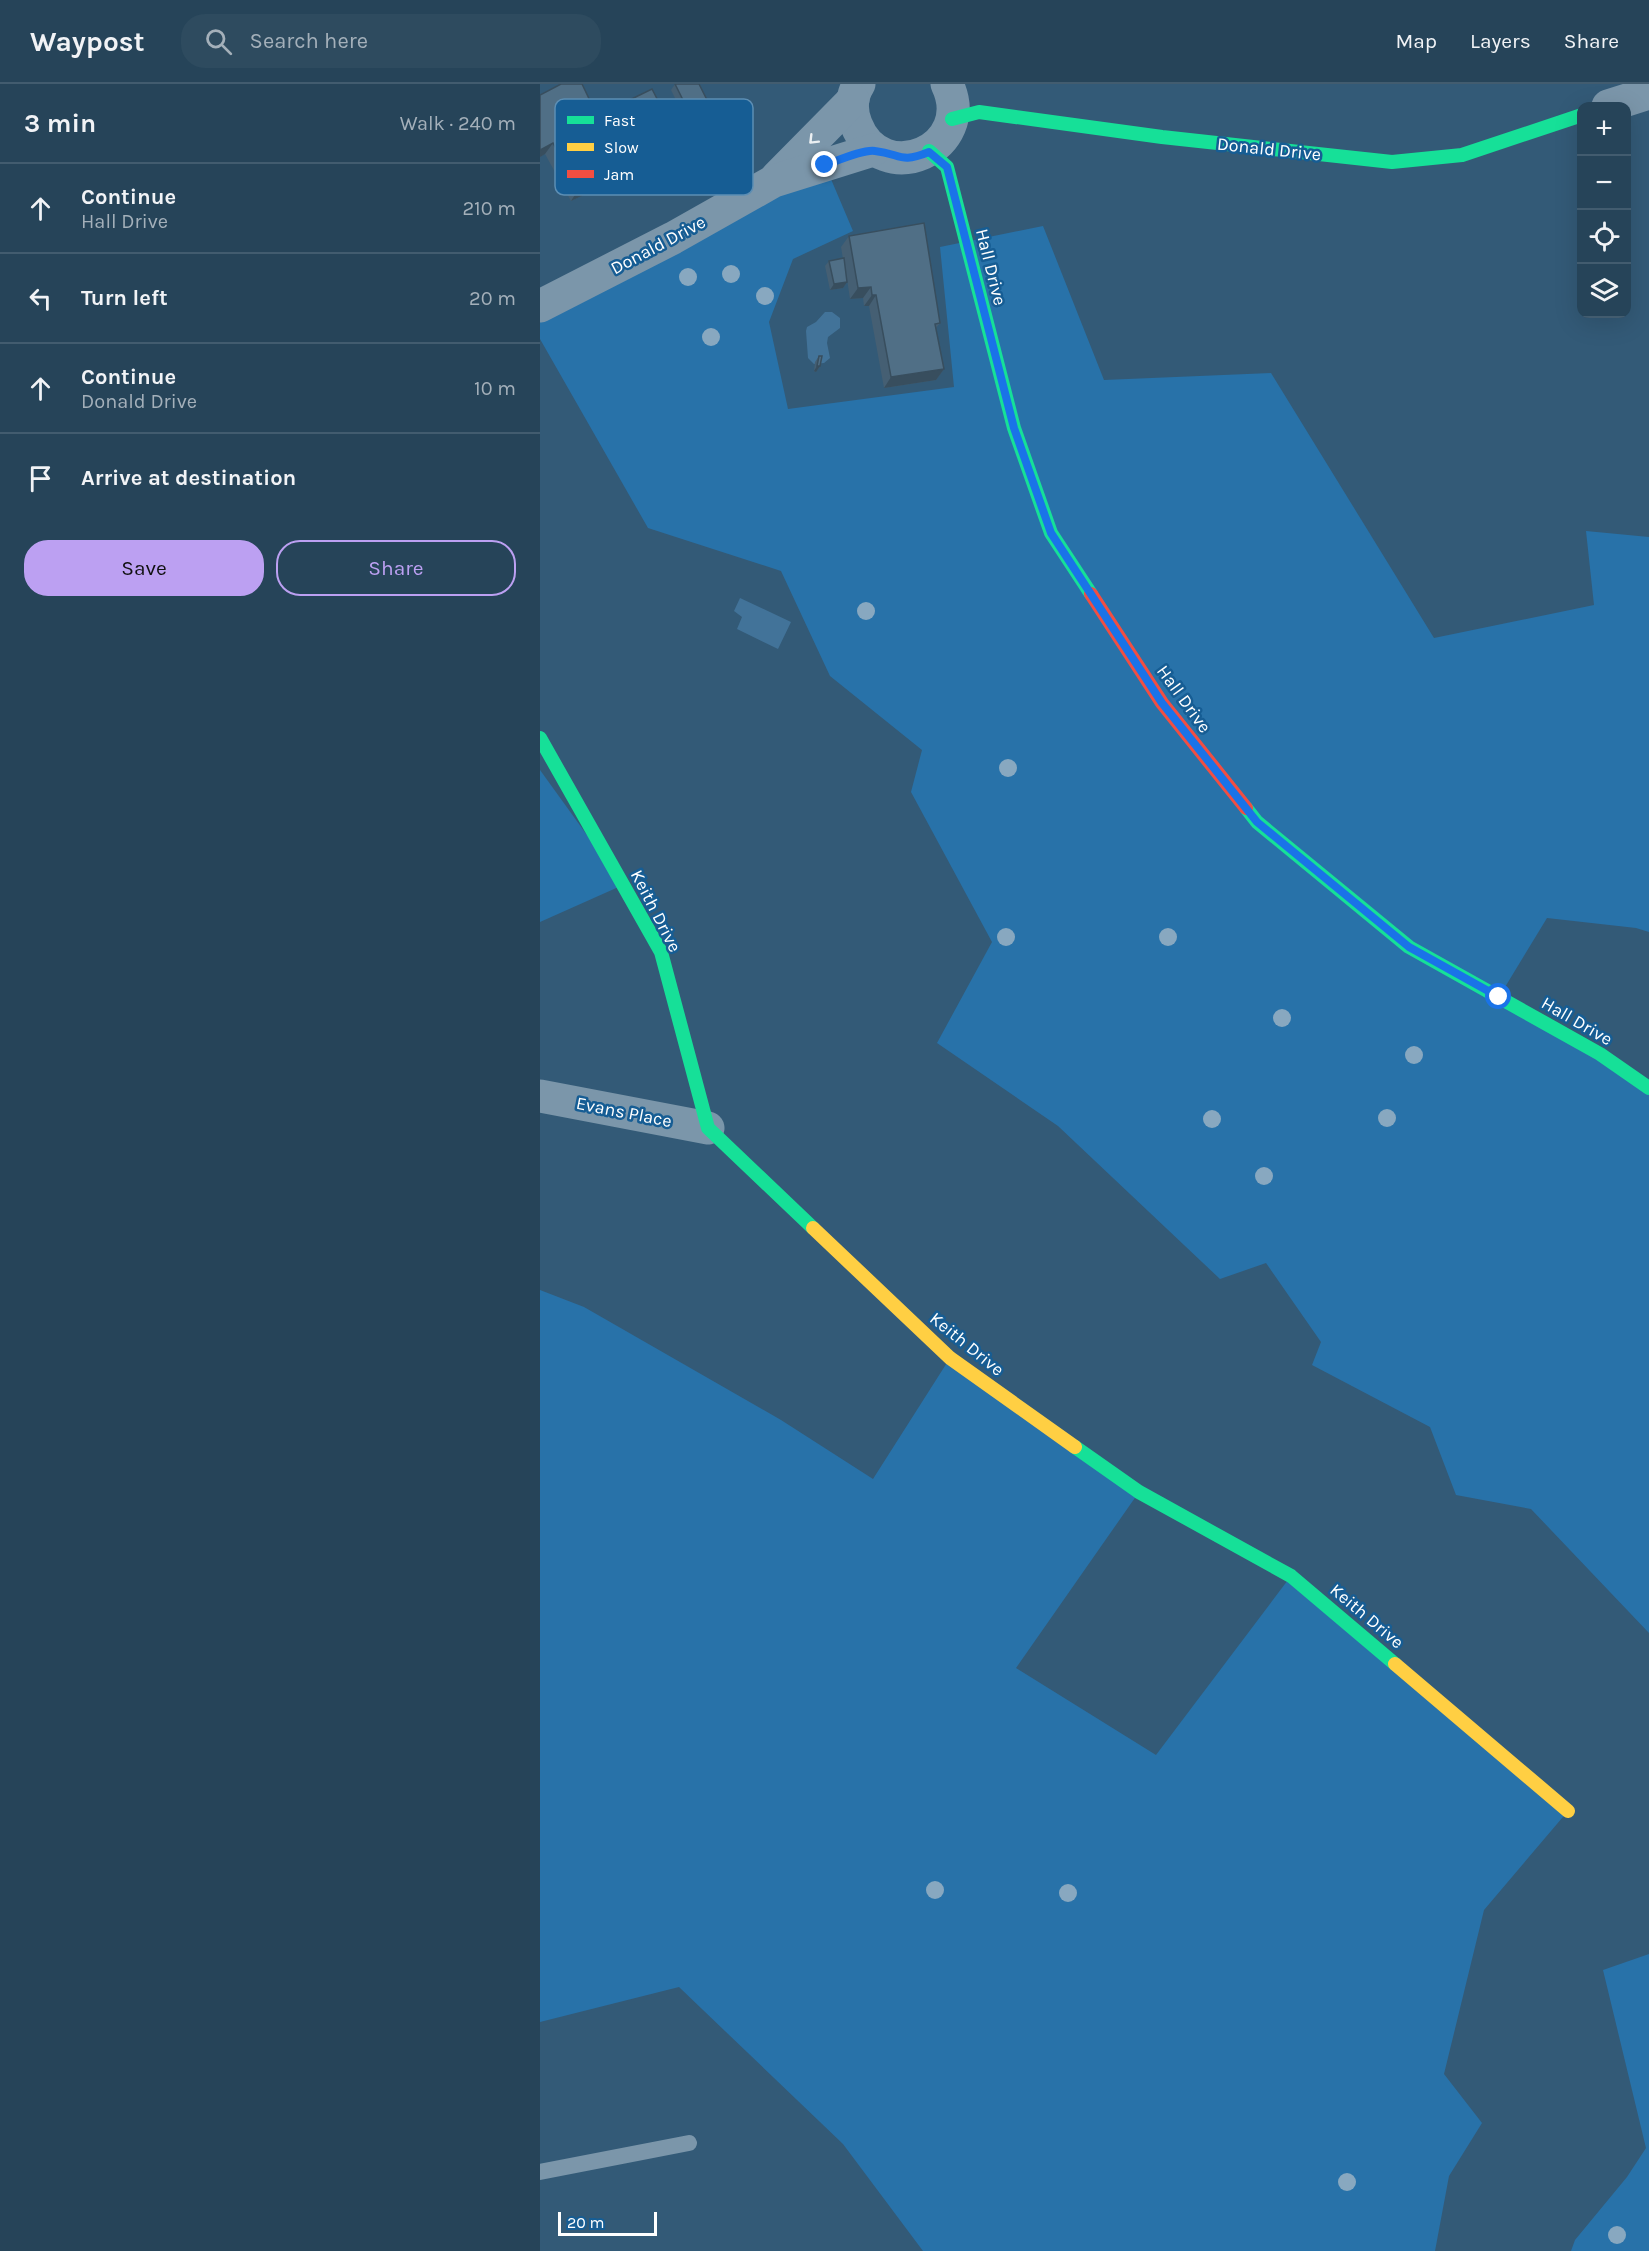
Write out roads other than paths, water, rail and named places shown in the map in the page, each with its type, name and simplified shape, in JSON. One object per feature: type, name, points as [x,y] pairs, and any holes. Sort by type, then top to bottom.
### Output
[{"type":"street","points":[[856,92],[853,115],[861,138],[873,150],[899,159],[916,157],[929,152],[941,140],[952,119],[951,93],[946,84]]},
{"type":"street","name":"Donald Drive","points":[[774,181],[856,92]]},
{"type":"street","points":[[1621,102],[1649,93]]},
{"type":"street","name":"Donald Drive","points":[[952,119],[979,112],[1162,137],[1392,162],[1462,155],[1577,116]]},
{"type":"street","name":"Donald Drive","points":[[753,193],[774,181],[873,150]]},
{"type":"street","name":"Hall Drive","points":[[929,152],[947,167],[1014,428],[1051,533],[1162,703],[1257,822],[1409,947],[1600,1054],[1649,1088]]},
{"type":"street","name":"Donald Drive","points":[[540,306],[673,238],[749,195]]},
{"type":"street","name":"Keith Drive","points":[[540,738],[661,952],[708,1128],[950,1358],[1139,1492],[1291,1575],[1568,1811]]},
{"type":"street","name":"Evans Place","points":[[540,1096],[708,1128]]},
{"type":"lane","points":[[540,2172],[689,2143]]}]
